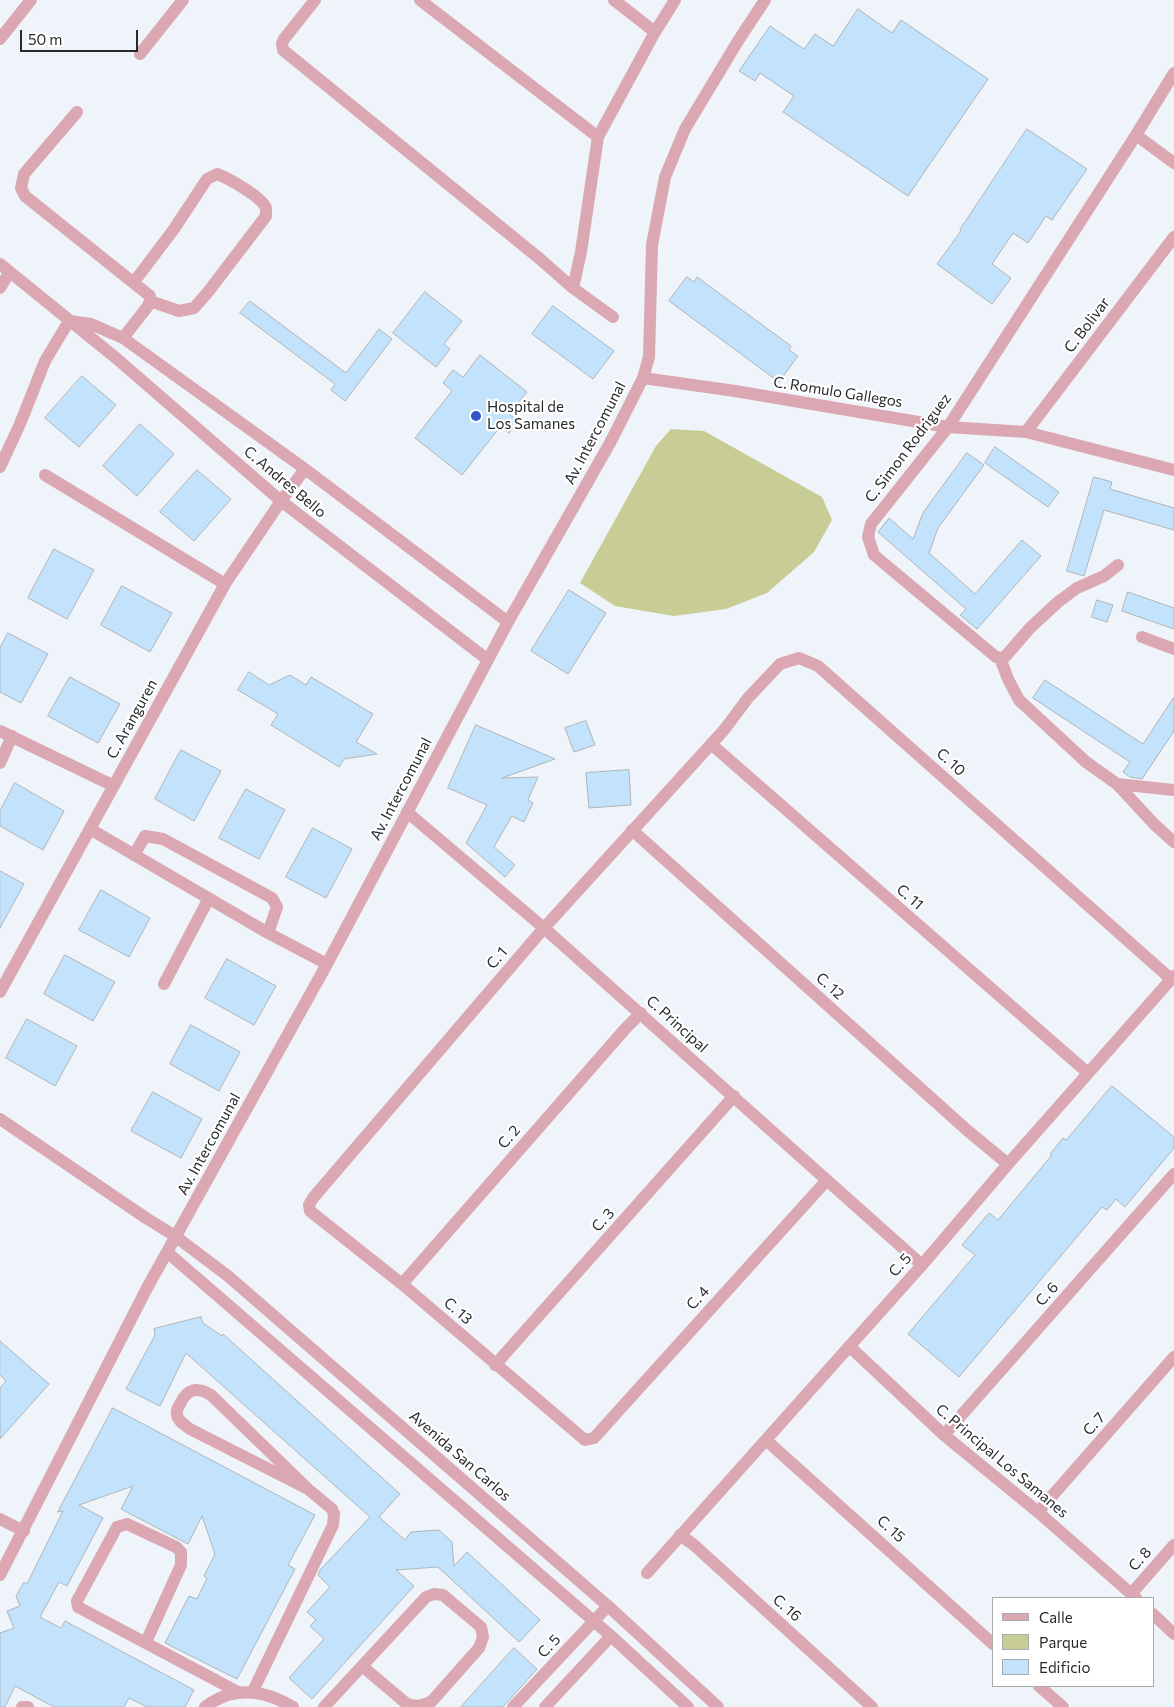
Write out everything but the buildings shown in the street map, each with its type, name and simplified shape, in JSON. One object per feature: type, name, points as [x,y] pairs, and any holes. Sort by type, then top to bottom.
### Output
[{"type":"street","points":[[0,39],[31,0]]},
{"type":"street","points":[[140,54],[183,0]]},
{"type":"street","points":[[315,0],[284,39],[282,44],[283,50],[573,288],[613,317]]},
{"type":"street","points":[[420,0],[598,137]]},
{"type":"street","points":[[614,0],[655,32]]},
{"type":"street","points":[[573,288],[581,252],[598,137],[655,32],[675,0]]},
{"type":"street","name":"Av. Intercomunal","points":[[0,1575],[147,1288],[327,964],[508,622],[610,443],[643,378],[649,357],[652,245],[665,177],[685,129],[765,0]]},
{"type":"street","name":"C. Simon Rodriguez","points":[[1000,658],[996,657],[874,555],[868,537],[871,524],[948,427],[1174,73]]},
{"type":"street","points":[[77,112],[24,174],[21,188],[25,196],[150,296],[150,300],[134,326],[123,338]]},
{"type":"street","points":[[1136,135],[1174,163]]},
{"type":"street","points":[[134,282],[174,229],[208,179],[217,174],[232,180],[262,202],[266,209],[266,216],[194,308],[179,312],[150,300]]},
{"type":"street","name":"C. Bolivar","points":[[1026,432],[1174,237]]},
{"type":"street","points":[[0,288],[5,268]]},
{"type":"street","name":"C. Andres Bello","points":[[5,268],[116,358],[281,501],[488,660]]},
{"type":"street","points":[[0,467],[45,361],[69,321]]},
{"type":"street","name":"C. Andres Bello","points":[[69,321],[91,324],[123,338],[305,469],[508,622]]},
{"type":"street","name":"C. Romulo Gallegos","points":[[643,378],[735,391],[948,427],[1026,432],[1174,470]]},
{"type":"street","name":"C. Aranguren","points":[[0,992],[225,584],[305,469]]},
{"type":"street","points":[[45,475],[225,584]]},
{"type":"street","points":[[1118,565],[1104,576],[1077,588],[1058,602],[1030,628],[1004,658],[1000,658],[1019,700],[1086,762],[1117,784],[1154,824],[1174,842]]},
{"type":"street","points":[[1142,637],[1174,648]]},
{"type":"street","name":"C. 10","points":[[711,744],[748,698],[780,664],[799,658],[818,666],[1173,977]]},
{"type":"street","points":[[0,763],[6,734],[114,786]]},
{"type":"street","name":"C. 1","points":[[313,1198],[544,928],[711,744]]},
{"type":"street","name":"C. 11","points":[[711,744],[1088,1073]]},
{"type":"street","points":[[1117,784],[1174,790]]},
{"type":"street","name":"C. Principal","points":[[407,812],[641,1013],[922,1265]]},
{"type":"street","points":[[90,828],[268,933],[327,964]]},
{"type":"street","name":"C. 12","points":[[632,830],[968,1132],[1008,1164]]},
{"type":"street","points":[[134,855],[145,836],[163,839],[272,898],[277,906],[268,933]]},
{"type":"street","points":[[164,984],[209,898]]},
{"type":"street","name":"C. 5","points":[[647,1573],[922,1265],[1008,1164],[1173,977]]},
{"type":"street","name":"C. 2","points":[[402,1284],[641,1013]]},
{"type":"street","name":"C. 3","points":[[495,1365],[734,1096]]},
{"type":"street","name":"Avenida San Carlos","points":[[0,1119],[175,1236],[228,1276],[608,1606],[718,1707]]},
{"type":"street","name":"C. 6","points":[[944,1435],[1174,1174]]},
{"type":"street","name":"C. 4","points":[[594,1438],[827,1180]]},
{"type":"street","name":"C. 13","points":[[313,1198],[309,1205],[310,1211],[402,1284],[585,1440],[594,1438]]},
{"type":"street","points":[[167,1252],[611,1636],[688,1707]]},
{"type":"street","name":"C. Principal Los Samanes","points":[[850,1346],[944,1435],[1038,1512],[1133,1596]]},
{"type":"street","name":"C. 7","points":[[1038,1512],[1174,1357]]},
{"type":"street","points":[[253,1691],[333,1525],[334,1514],[332,1509],[308,1489],[211,1395],[198,1389],[187,1392],[177,1410],[177,1415],[179,1420],[190,1429],[308,1489]]},
{"type":"street","name":"C. 15","points":[[766,1440],[992,1643]]},
{"type":"street","points":[[0,1519],[24,1531]]},
{"type":"street","points":[[146,1642],[181,1565],[181,1552],[176,1547],[135,1527],[122,1524],[117,1527],[77,1601],[78,1608],[146,1642],[238,1692]]},
{"type":"street","name":"C. 16","points":[[680,1535],[872,1707]]},
{"type":"street","name":"C. 8","points":[[1133,1596],[1174,1545]]},
{"type":"street","points":[[324,1707],[362,1666],[426,1597],[434,1594],[443,1595],[481,1627],[483,1637],[479,1648],[432,1701],[425,1705],[416,1707],[407,1704],[362,1666]]},
{"type":"street","name":"C. 5","points":[[513,1707],[608,1606]]},
{"type":"street","points":[[1154,1615],[1174,1634]]},
{"type":"street","points":[[545,1707],[611,1636]]},
{"type":"street","points":[[562,1656],[578,1671]]},
{"type":"street","points":[[1040,1687],[1063,1707]]},
{"type":"street","points":[[205,1707],[212,1702],[238,1692],[253,1691],[270,1696],[293,1707]]},
{"type":"street","points":[[22,1707],[28,1707]]},
{"type":"green space","points":[[671,429],[704,431],[822,497],[832,520],[814,552],[767,593],[726,609],[674,616],[615,606],[580,583],[656,446]]},
{"type":"place","name":"Hospital de Los Samanes","points":[[476,416]]}]
